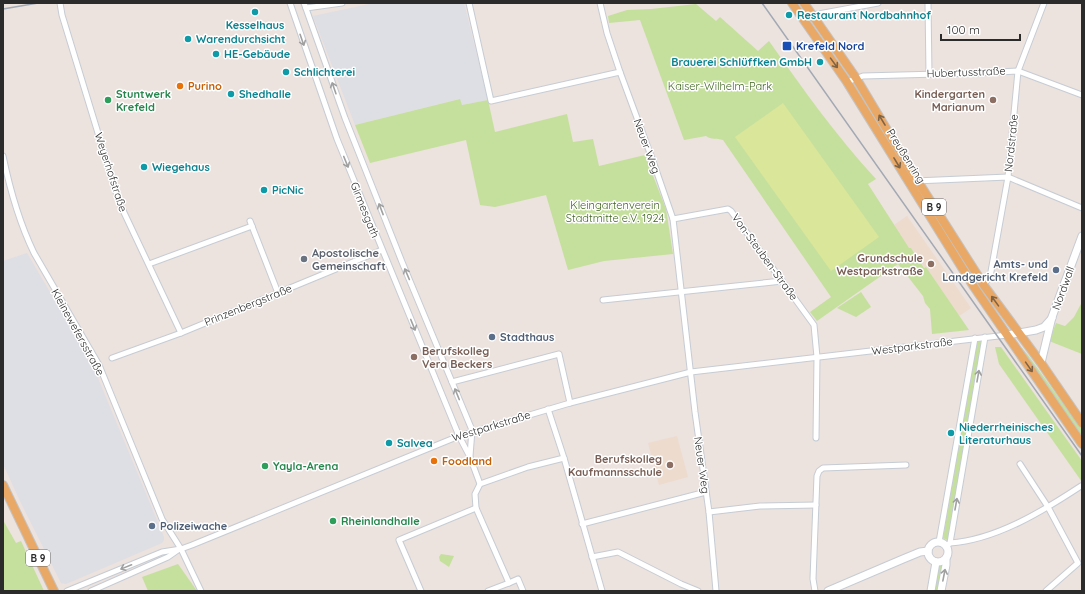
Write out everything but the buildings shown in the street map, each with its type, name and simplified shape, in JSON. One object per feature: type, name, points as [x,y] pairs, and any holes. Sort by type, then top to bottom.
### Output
[{"type":"main road","name":"B 9","points":[[792,3],[804,20]]},
{"type":"main road","name":"B 9","points":[[804,3],[812,16]]},
{"type":"main road","name":"Preußenring","points":[[812,16],[856,78],[913,182],[974,287],[1082,444]]},
{"type":"main road","name":"Preußenring","points":[[804,20],[983,285],[1041,363],[1082,423]]},
{"type":"main road","name":"B 9","points":[[3,485],[54,591]]},
{"type":"street","name":"Weyerhofstraße","points":[[60,3],[62,15],[118,202],[182,333]]},
{"type":"street","name":"Girmesgath","points":[[290,3],[337,139],[458,436],[470,457],[480,484]]},
{"type":"street","points":[[305,6],[342,3]]},
{"type":"street","points":[[469,3],[491,101],[620,72]]},
{"type":"street","name":"Neuer Weg","points":[[600,3],[607,33],[620,72],[673,219],[695,412],[706,492],[716,591]]},
{"type":"street","points":[[804,20],[812,16],[878,3]]},
{"type":"street","points":[[928,3],[929,74]]},
{"type":"street","name":"Nordstraße","points":[[983,285],[990,277],[1008,177],[1018,71],[1044,3]]},
{"type":"street","name":"Girmesgath","points":[[305,6],[345,118],[402,262],[472,430]]},
{"type":"street","name":"Hubertusstraße","points":[[847,82],[863,76],[1018,71],[1082,95]]},
{"type":"street","name":"Kleinewefersstraße","points":[[3,156],[19,219],[26,237],[99,365],[162,519],[181,549],[202,591]]},
{"type":"street","points":[[913,182],[1008,177],[1082,208]]},
{"type":"street","name":"Von-Steuben-Straße","points":[[673,219],[728,209],[731,211],[814,325],[817,357]]},
{"type":"street","points":[[149,264],[251,224],[278,293]]},
{"type":"street","name":"Nordwall","points":[[1041,363],[1052,317],[1082,236]]},
{"type":"street","name":"Prinzenbergstraße","points":[[112,358],[182,333],[382,250]]},
{"type":"street","points":[[603,300],[782,281]]},
{"type":"street","name":"Nordwall","points":[[1007,335],[1036,330],[1044,327],[1052,317]]},
{"type":"street","name":"Westparkstraße","points":[[91,591],[168,557],[181,549],[472,430],[570,402],[691,372],[1007,335]]},
{"type":"street","points":[[945,544],[985,337]]},
{"type":"street","points":[[941,591],[948,552],[945,544],[975,338]]},
{"type":"street","points":[[452,382],[559,354],[570,402]]},
{"type":"street","points":[[816,438],[817,357]]},
{"type":"street","points":[[548,409],[564,458],[602,591]]},
{"type":"street","points":[[470,457],[472,430]]},
{"type":"street","points":[[508,583],[476,508],[475,494],[480,484],[528,467],[564,458]]},
{"type":"street","points":[[1020,464],[1048,507],[1078,564],[1046,591]]},
{"type":"street","points":[[815,591],[813,579],[817,476],[819,471],[823,468],[906,465]]},
{"type":"street","points":[[946,559],[941,562],[936,562],[930,558],[928,551],[932,544],[945,544],[972,540],[1002,529],[1048,507],[1081,486]]},
{"type":"street","points":[[582,524],[706,492]]},
{"type":"street","points":[[708,512],[760,506],[816,505]]},
{"type":"street","points":[[421,591],[399,540],[476,508]]},
{"type":"street","name":"Westparkstraße","points":[[67,591],[162,552],[181,549]]},
{"type":"street","points":[[828,591],[920,552],[928,551]]},
{"type":"street","points":[[592,557],[618,552],[698,591]]},
{"type":"street","points":[[931,591],[936,562]]},
{"type":"street","points":[[488,591],[518,579],[523,591]]},
{"type":"shaded area","points":[[374,3],[464,3],[488,100],[462,105],[459,99],[355,125],[313,16]]},
{"type":"shaded area","name":"Grundschule Westparkstraße","points":[[907,216],[971,308],[959,316],[926,267],[925,268],[911,248],[909,249],[894,225]]},
{"type":"shaded area","points":[[27,253],[95,371],[164,537],[162,543],[66,584],[61,583],[3,464],[3,261]]},
{"type":"shaded area","name":"Berufskolleg Kaufmannsschule","points":[[677,436],[688,477],[659,485],[648,443]]},
{"type":"green space","name":"Kaiser-Wilhelm-Park","points":[[696,4],[716,21],[720,17],[758,51],[769,41],[834,129],[876,179],[868,184],[909,248],[911,248],[924,268],[926,267],[969,330],[932,334],[930,309],[925,303],[923,296],[898,264],[817,321],[810,312],[831,297],[723,140],[706,136],[684,140],[640,20],[609,23],[608,16],[627,10]]},
{"type":"green space","points":[[854,81],[909,170],[911,178],[852,83]]},
{"type":"green space","name":"Kleingartenverein Stadtmitte e.V. 1924","points":[[460,99],[462,105],[488,100],[495,132],[567,114],[573,142],[593,139],[599,166],[645,155],[666,209],[673,254],[604,261],[568,270],[546,195],[495,207],[480,205],[466,140],[370,163],[355,125]]},
{"type":"green space","points":[[783,103],[879,237],[831,271],[735,137]]},
{"type":"green space","points":[[918,186],[983,290],[981,291],[915,187]]},
{"type":"green space","points":[[861,292],[871,307],[856,317],[837,308]]},
{"type":"green space","points":[[1082,302],[1082,354],[1049,341],[1056,323],[1065,326],[1074,317]]},
{"type":"green space","points":[[977,341],[983,341],[949,536],[947,540],[943,538]]},
{"type":"green space","points":[[995,347],[1001,347],[1082,461],[1082,482],[999,364]]},
{"type":"green space","points":[[1019,348],[1022,348],[1028,355],[1082,430],[1082,439]]},
{"type":"green space","points":[[3,520],[16,543],[21,541],[44,591],[3,591]]},
{"type":"green space","points":[[441,554],[454,556],[449,567],[440,561],[439,557]]},
{"type":"green space","points":[[178,564],[197,591],[148,591],[142,577]]},
{"type":"green space","points":[[938,565],[943,565],[942,591],[933,591]]},
{"type":"railway","points":[[3,9],[38,3]]},
{"type":"railway","points":[[762,3],[1082,456]]},
{"type":"place","name":"Kesselhaus","points":[[255,12]]},
{"type":"place","name":"Restaurant Nordbahnhof","points":[[789,15]]},
{"type":"place","name":"Warendurchsicht","points":[[188,39]]},
{"type":"place","name":"Krefeld Nord","points":[[787,46]]},
{"type":"place","name":"HE-Gebäude","points":[[216,54]]},
{"type":"place","name":"Brauerei Schlüffken GmbH","points":[[820,62]]},
{"type":"place","name":"Schlichterei","points":[[286,72]]},
{"type":"place","name":"Purino","points":[[180,86]]},
{"type":"place","name":"Shedhalle","points":[[231,94]]},
{"type":"place","name":"Stuntwerk Krefeld","points":[[108,100]]},
{"type":"place","name":"Kindergarten Marianum","points":[[993,100]]},
{"type":"place","name":"Wiegehaus","points":[[144,167]]},
{"type":"place","name":"PicNic","points":[[264,190]]},
{"type":"place","name":"Apostolische Gemeinschaft","points":[[304,259]]},
{"type":"place","name":"Grundschule Westparkstraße","points":[[931,264]]},
{"type":"place","name":"Amts- und Landgericht Krefeld","points":[[1056,270]]},
{"type":"place","name":"Stadthaus","points":[[492,337]]},
{"type":"place","name":"Berufskolleg Vera Beckers","points":[[414,357]]},
{"type":"place","name":"Niederrheinisches Literaturhaus","points":[[951,433]]},
{"type":"place","name":"Salvea","points":[[389,443]]},
{"type":"place","name":"Foodland","points":[[434,461]]},
{"type":"place","name":"Berufskolleg Kaufmannsschule","points":[[670,465]]},
{"type":"place","name":"Yayla-Arena","points":[[265,466]]},
{"type":"place","name":"Rheinlandhalle","points":[[333,521]]},
{"type":"place","name":"Polizeiwache","points":[[152,526]]}]
